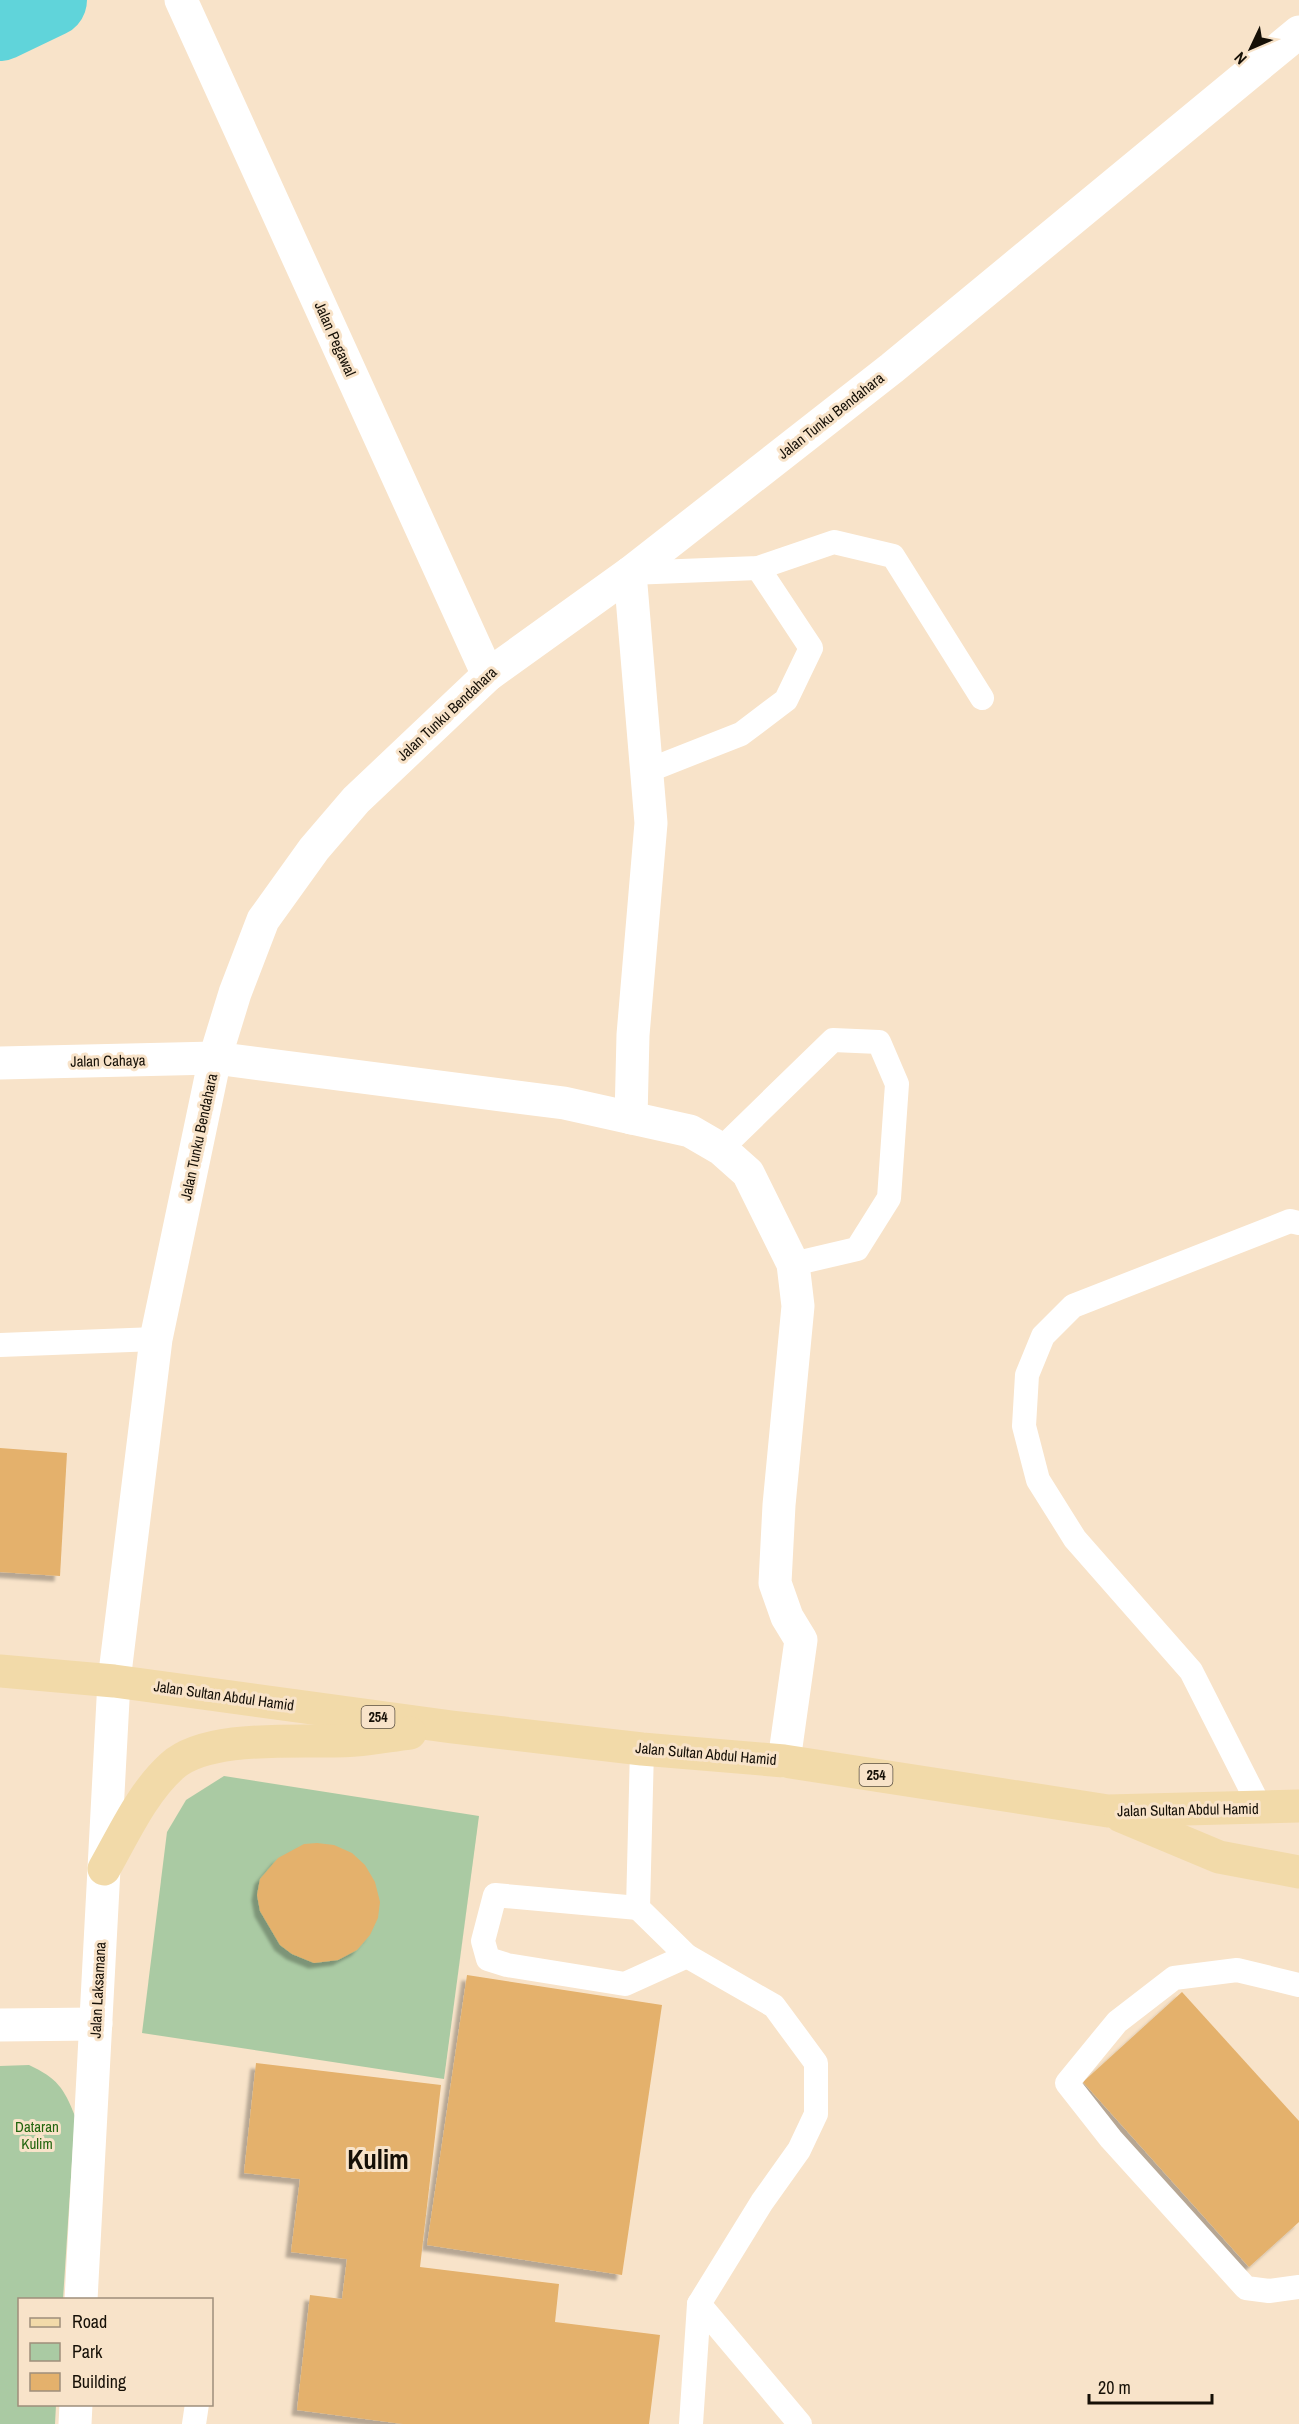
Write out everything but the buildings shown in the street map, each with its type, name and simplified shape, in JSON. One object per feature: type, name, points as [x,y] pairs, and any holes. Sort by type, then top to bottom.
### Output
[{"type":"main road","name":"254","points":[[0,1671],[114,1682]]},
{"type":"main road","name":"Jalan Sultan Abdul Hamid","points":[[114,1682],[452,1727],[642,1749],[784,1761],[1108,1811],[1260,1809],[1299,1806]]},
{"type":"main road","points":[[104,1869],[157,1782],[174,1764],[200,1752],[261,1742],[355,1740],[452,1727]]},
{"type":"main road","points":[[1108,1811],[1219,1857],[1299,1872]]},
{"type":"street","name":"Jalan Pegawal","points":[[181,2],[488,675]]},
{"type":"street","name":"Jalan Tunku Bendahara","points":[[114,1682],[156,1339],[215,1059],[235,993],[263,920],[314,849],[356,800],[488,675],[630,573],[892,368],[1299,32]]},
{"type":"street","points":[[630,573],[651,823],[633,1035],[631,1118]]},
{"type":"street","name":"Jalan Cahaya","points":[[0,1063],[215,1059],[564,1103],[690,1131],[721,1149],[748,1173],[793,1264]]},
{"type":"street","points":[[784,1761],[801,1640],[787,1617],[775,1583],[779,1505],[798,1306],[793,1264]]},
{"type":"street","name":"Jalan Laksamana","points":[[81,2298],[114,1682]]},
{"type":"street","points":[[0,2025],[96,2024]]},
{"type":"street","points":[[75,2424],[76,2406]]},
{"type":"lane","points":[[630,573],[758,568],[834,542],[893,556],[982,698]]},
{"type":"lane","points":[[647,771],[741,734],[786,700],[811,648],[758,568]]},
{"type":"lane","points":[[721,1149],[833,1040],[879,1042],[897,1084],[889,1198],[857,1249],[793,1264]]},
{"type":"lane","points":[[1260,1809],[1191,1671],[1075,1539],[1038,1480],[1024,1426],[1027,1375],[1043,1336],[1073,1306],[1290,1221],[1299,1223]]},
{"type":"lane","points":[[0,1345],[156,1339]]},
{"type":"lane","points":[[638,1908],[642,1749]]},
{"type":"lane","points":[[687,1956],[625,1984],[507,1965],[488,1959],[483,1941],[495,1895],[504,1894],[638,1908],[687,1956],[774,2006],[816,2063],[816,2114],[799,2150],[762,2202],[699,2304],[691,2424]]},
{"type":"lane","points":[[1299,1985],[1237,1970],[1174,1978],[1117,2022],[1067,2083],[1111,2139],[1245,2288],[1269,2291],[1299,2287]]},
{"type":"lane","points":[[699,2304],[800,2424]]},
{"type":"lane","points":[[194,2424],[197,2406]]},
{"type":"green space","points":[[224,1776],[479,1816],[444,2079],[142,2033],[167,1832],[186,1800]]},
{"type":"green space","name":"Dataran Kulim","points":[[29,2065],[53,2079],[63,2091],[75,2116],[63,2298],[18,2298],[18,2406],[56,2406],[55,2424],[0,2424],[0,2066]]},
{"type":"waterway","points":[[0,24],[50,0]]},
{"type":"district","name":"Kulim","points":[[378,2160]]}]
